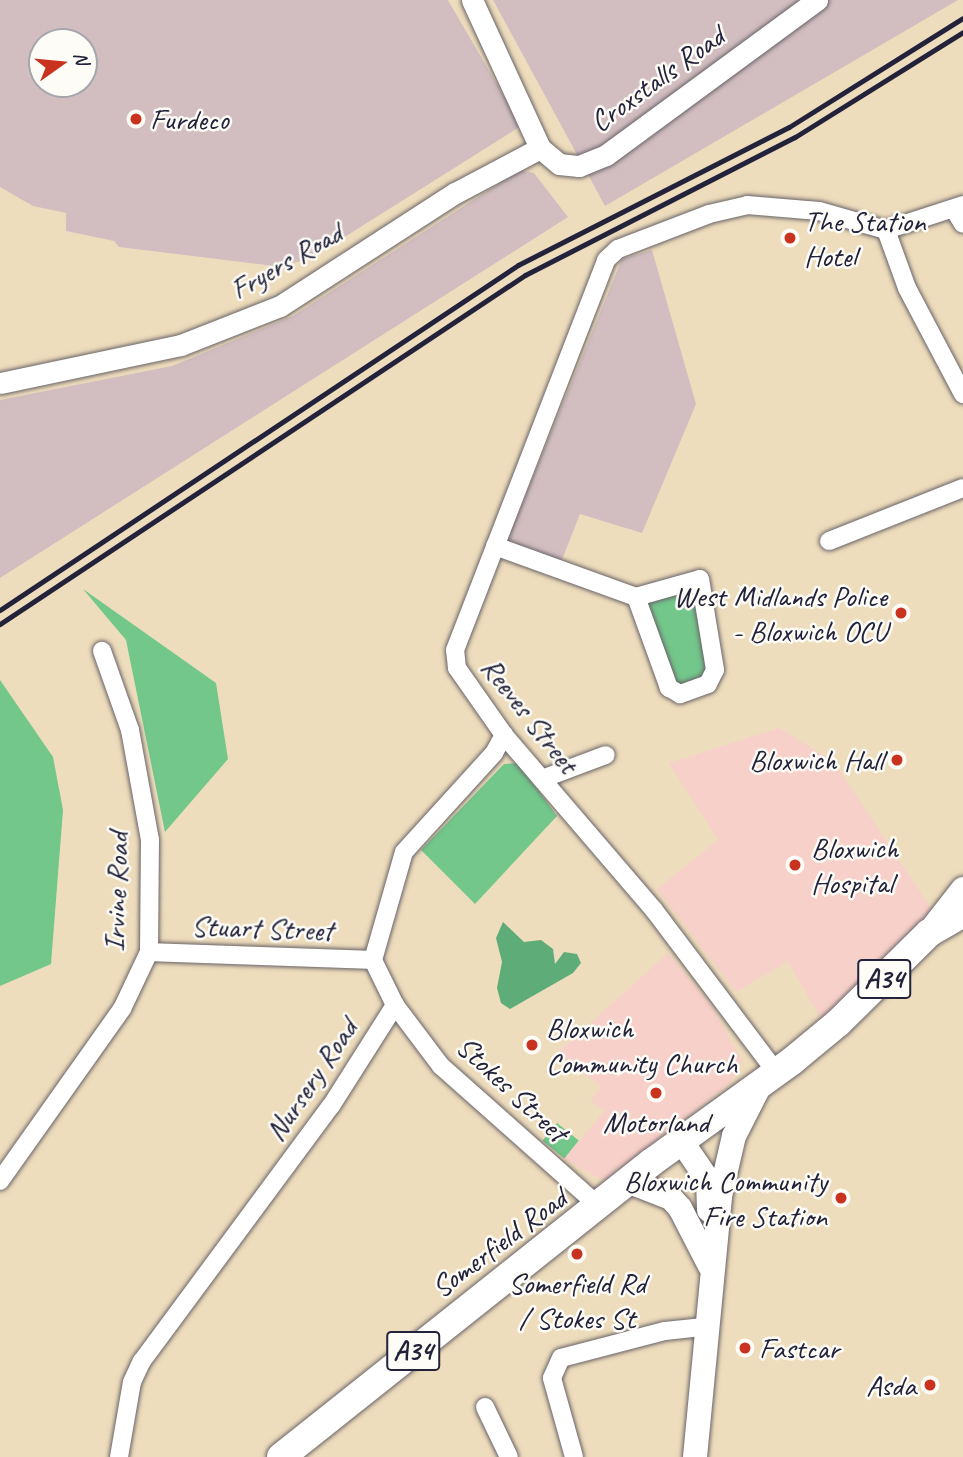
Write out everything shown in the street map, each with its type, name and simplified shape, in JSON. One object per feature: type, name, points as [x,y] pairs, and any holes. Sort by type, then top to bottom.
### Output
[{"type":"highway","name":"A34","points":[[768,1078],[838,1023],[929,933],[963,913]]},
{"type":"highway","name":"Somerfield Road","points":[[281,1457],[630,1182],[768,1078]]},
{"type":"main road","points":[[929,933],[963,889]]},
{"type":"main road","points":[[695,1457],[710,1267],[734,1136],[768,1078]]},
{"type":"main road","points":[[682,1142],[708,1180],[710,1267]]},
{"type":"main road","points":[[630,1182],[676,1203],[694,1230],[710,1267]]},
{"type":"street","points":[[472,0],[540,148]]},
{"type":"street","name":"Croxstalls Road","points":[[540,148],[559,164],[579,166],[606,155],[811,2]]},
{"type":"street","name":"Fryers Road","points":[[0,383],[181,345],[280,306],[455,192],[540,148]]},
{"type":"street","name":"Reeves Street","points":[[768,1078],[654,911],[503,735],[455,662],[455,650],[606,260],[618,249],[709,214],[747,205],[819,211],[886,230]]},
{"type":"street","points":[[960,213],[886,230],[908,288],[963,394]]},
{"type":"street","points":[[829,541],[963,488]]},
{"type":"street","points":[[495,546],[636,597],[700,579],[715,670],[708,684],[689,692],[673,693],[662,677],[636,597]]},
{"type":"street","name":"Irvine Road","points":[[0,1181],[122,1009],[149,952],[150,840],[130,730],[102,651]]},
{"type":"street","points":[[373,960],[404,852],[494,753],[503,735]]},
{"type":"street","points":[[542,779],[606,755]]},
{"type":"street","name":"Stuart Street","points":[[149,952],[373,960]]},
{"type":"street","name":"Nursery Road","points":[[119,1457],[132,1382],[142,1361],[331,1106],[395,1005],[373,960]]},
{"type":"street","name":"Stokes Street","points":[[395,1005],[441,1066],[600,1207]]},
{"type":"street","points":[[574,1457],[552,1378],[561,1358],[665,1331],[704,1326]]},
{"type":"street","points":[[485,1407],[509,1457]]},
{"type":"shaded area","points":[[0,0],[448,0],[521,126],[308,260],[275,266],[119,247],[114,241],[66,231],[66,213],[33,206],[0,187]]},
{"type":"shaded area","points":[[493,0],[958,0],[605,206]]},
{"type":"shaded area","points":[[520,170],[534,173],[568,217],[0,578],[0,400],[172,366],[293,316]]},
{"type":"shaded area","points":[[652,250],[696,404],[642,533],[580,514],[561,562],[506,543],[622,259]]},
{"type":"shaded area","name":"Bloxwich Hospital","points":[[779,728],[833,761],[936,916],[821,1019],[788,961],[736,992],[657,889],[718,840],[669,763]]},
{"type":"shaded area","name":"Motorland","points":[[668,953],[713,1008],[742,1061],[730,1083],[611,1179],[600,1179],[564,1159],[605,1110],[590,1101],[601,1087],[558,1052]]},
{"type":"green space","points":[[694,583],[711,668],[699,682],[673,686],[643,604]]},
{"type":"green space","points":[[83,589],[216,683],[228,759],[165,832],[126,640]]},
{"type":"green space","points":[[0,680],[53,757],[63,810],[51,964],[0,986]]},
{"type":"green space","points":[[518,763],[557,816],[475,904],[421,850],[504,764]]},
{"type":"green space","points":[[503,922],[524,942],[541,940],[553,949],[555,964],[564,952],[577,954],[581,963],[573,973],[510,1009],[501,1003],[497,988],[502,962],[496,938]]},
{"type":"green space","points":[[557,1123],[579,1141],[564,1158],[543,1141]]},
{"type":"railway","points":[[0,610],[518,265],[789,127],[963,18]]},
{"type":"railway","points":[[0,624],[525,275],[795,137],[963,32]]},
{"type":"place","name":"Furdeco","points":[[136,119]]},
{"type":"place","name":"The Station Hotel","points":[[790,238]]},
{"type":"place","name":"West Midlands Police - Bloxwich OCU","points":[[901,613]]},
{"type":"place","name":"Bloxwich Hall","points":[[897,760]]},
{"type":"place","name":"Bloxwich Hospital","points":[[795,865]]},
{"type":"place","name":"Bloxwich Community Church","points":[[532,1045]]},
{"type":"place","name":"Motorland","points":[[656,1093]]},
{"type":"place","name":"Bloxwich Community Fire Station","points":[[841,1198]]},
{"type":"place","name":"Somerfield Rd / Stokes St","points":[[577,1254]]},
{"type":"place","name":"Fastcar","points":[[745,1348]]},
{"type":"place","name":"Asda","points":[[930,1385]]}]
